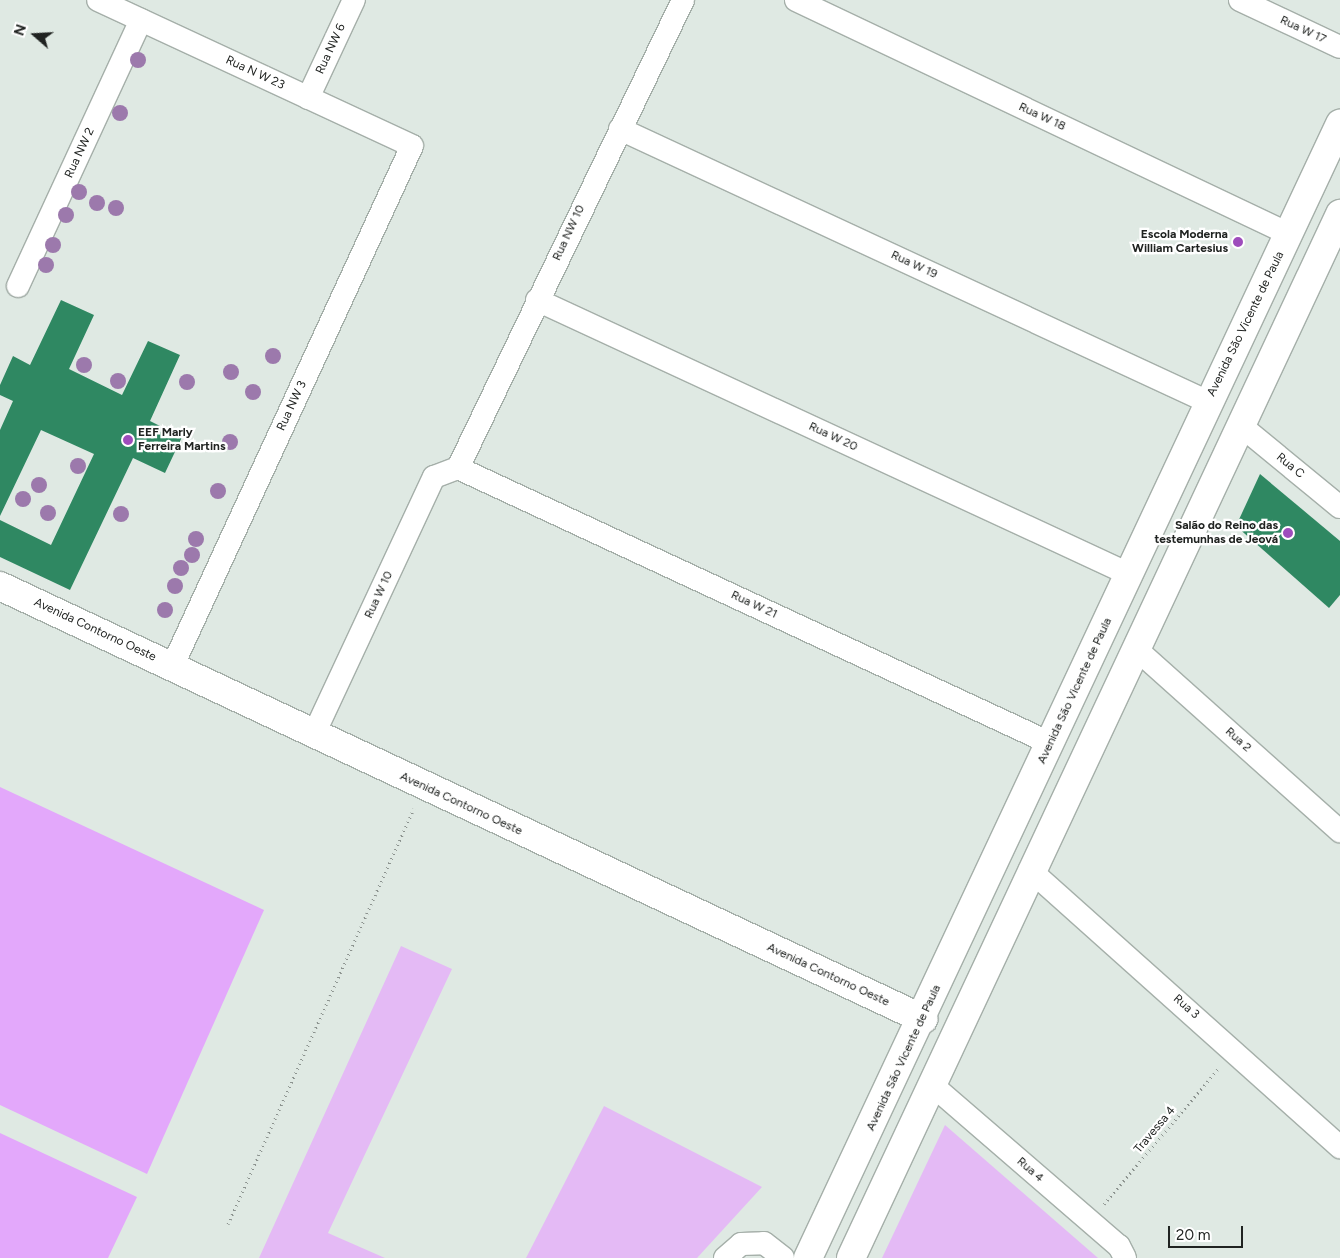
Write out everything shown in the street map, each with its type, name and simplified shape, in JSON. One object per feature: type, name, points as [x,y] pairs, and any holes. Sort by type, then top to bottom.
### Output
[{"type":"main road","name":"Avenida São Vicente de Paula","points":[[808,1258],[923,1019],[1208,402],[1340,124]]},
{"type":"main road","points":[[851,1258],[1030,870],[1340,214]]},
{"type":"main road","name":"Avenida Contorno Oeste","points":[[0,586],[313,736],[923,1019]]},
{"type":"street","name":"Rua N W 23","points":[[98,0],[412,146]]},
{"type":"street","name":"Rua NW 6","points":[[308,98],[354,0]]},
{"type":"street","name":"Rua NW 10","points":[[458,468],[537,300],[683,0]]},
{"type":"street","name":"Rua W 18","points":[[796,0],[1289,234]]},
{"type":"street","name":"Rua W 17","points":[[1240,0],[1340,46]]},
{"type":"street","name":"Rua NW 2","points":[[18,286],[141,20]]},
{"type":"street","name":"Rua W 19","points":[[620,129],[1208,402]]},
{"type":"street","name":"Rua NW 3","points":[[172,667],[412,146]]},
{"type":"street","name":"Rua W 20","points":[[537,300],[1129,574]]},
{"type":"street","name":"Rua C","points":[[1240,425],[1340,507]]},
{"type":"street","name":"Rua W 10","points":[[313,736],[434,477],[458,468]]},
{"type":"street","name":"Rua W 21","points":[[458,468],[1050,743]]},
{"type":"street","name":"Rua 2","points":[[1135,648],[1340,831]]},
{"type":"street","name":"Rua 3","points":[[1030,870],[1234,1050],[1340,1147]]},
{"type":"street","name":"Rua 4","points":[[931,1084],[1118,1246],[1125,1258]]},
{"type":"street","points":[[725,1258],[741,1244],[764,1243],[783,1258]]},
{"type":"path","points":[[228,1224],[424,787]]},
{"type":"path","name":"Travessa 4","points":[[1089,1222],[1234,1050]]},
{"type":"shaded area","points":[[0,787],[264,910],[147,1174],[0,1105]]},
{"type":"shaded area","points":[[401,946],[452,969],[328,1233],[385,1258],[259,1258]]},
{"type":"shaded area","points":[[604,1106],[762,1187],[697,1258],[526,1258]]},
{"type":"shaded area","points":[[945,1125],[1098,1258],[882,1258]]},
{"type":"shaded area","points":[[0,1133],[137,1197],[108,1258],[0,1258]]},
{"type":"building","points":[[61,300],[94,315],[69,369],[122,395],[148,341],[180,355],[150,421],[182,437],[165,473],[133,458],[70,590],[0,557],[0,520],[51,545],[94,454],[41,430],[0,516],[0,430],[13,401],[0,395],[0,385],[13,356],[30,365]]},
{"type":"building","name":"Salão do Reino das testemunhas de Jeová","points":[[1260,474],[1340,541],[1340,595],[1329,608],[1236,526]]},
{"type":"place","name":"Escola Moderna William Cartesius","points":[[1238,242]]},
{"type":"place","name":"EEF Marly Ferreira Martins","points":[[128,440]]},
{"type":"place","name":"Salão do Reino das testemunhas de Jeová","points":[[1288,533]]}]
